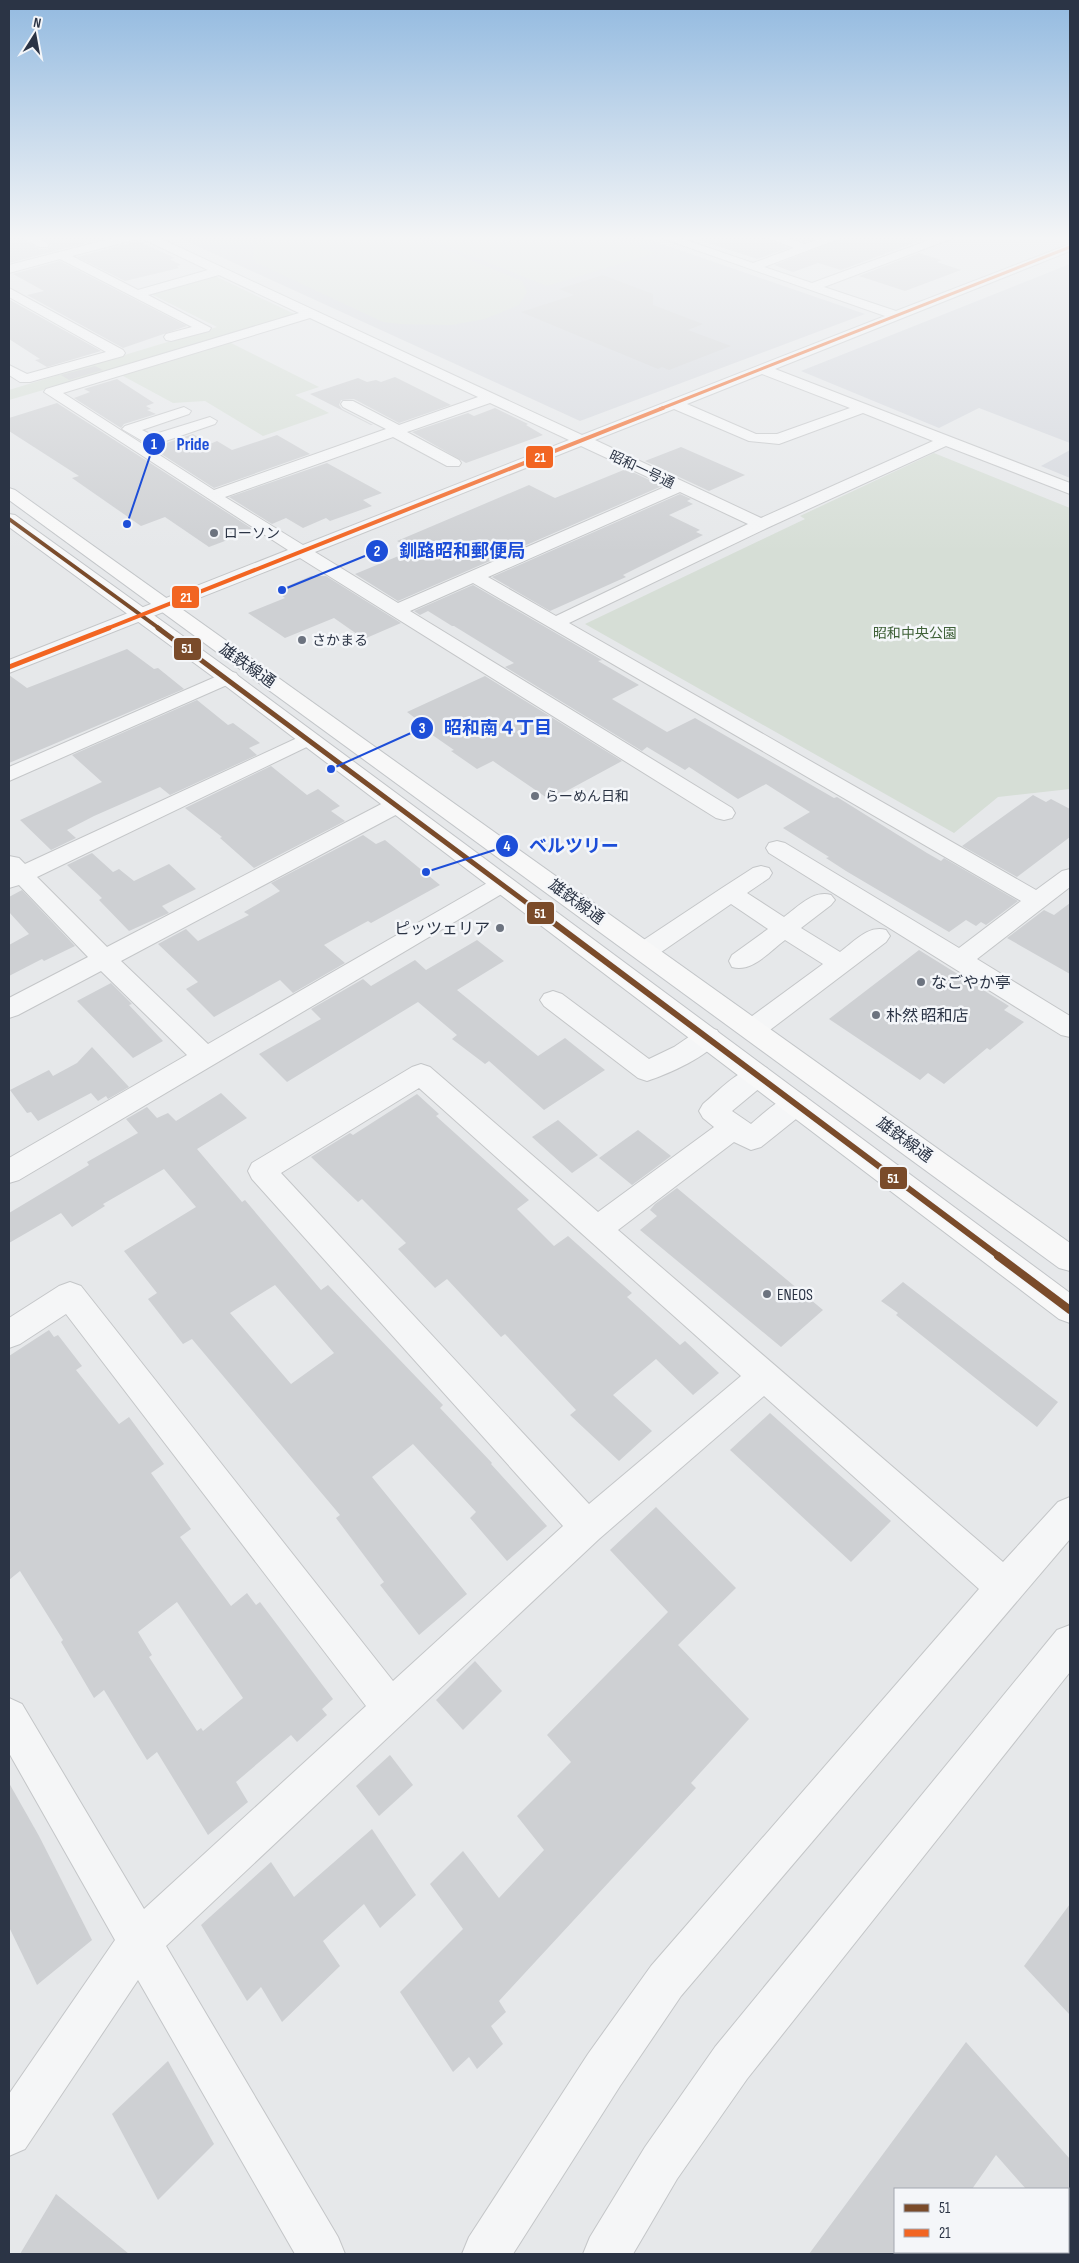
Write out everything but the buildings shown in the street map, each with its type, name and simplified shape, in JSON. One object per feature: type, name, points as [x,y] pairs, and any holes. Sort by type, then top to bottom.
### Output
[{"type":"main road","name":"雄鉄線通","points":[[9,493],[1070,1259]]},
{"type":"main road","name":"雄鉄線通","points":[[9,519],[139,615],[229,677],[308,739],[1070,1310]]},
{"type":"street","points":[[9,369],[25,379],[123,351],[103,341]]},
{"type":"street","points":[[156,342],[161,341]]},
{"type":"street","points":[[221,341],[51,392],[212,496],[724,813]]},
{"type":"street","name":"昭和一号通","points":[[366,341],[761,524]]},
{"type":"street","points":[[9,667],[301,550],[835,341]]},
{"type":"street","points":[[360,351],[378,346]]},
{"type":"street","points":[[763,369],[1070,489]]},
{"type":"street","points":[[212,496],[489,398]]},
{"type":"street","points":[[348,404],[453,463]]},
{"type":"street","points":[[675,404],[754,438],[780,439],[863,408]]},
{"type":"street","points":[[184,411],[130,429],[151,441],[210,422]]},
{"type":"street","points":[[126,441],[142,436]]},
{"type":"street","points":[[553,624],[761,524],[947,440]]},
{"type":"street","points":[[398,610],[679,487]]},
{"type":"street","points":[[473,576],[553,624],[1038,901]]},
{"type":"street","points":[[9,775],[229,677]]},
{"type":"street","points":[[206,1058],[13,872],[308,739]]},
{"type":"street","points":[[9,1009],[397,805]]},
{"type":"street","points":[[777,848],[961,959],[1070,1028]]},
{"type":"street","points":[[645,951],[761,873]]},
{"type":"street","points":[[961,959],[1070,876]]},
{"type":"street","points":[[9,1172],[502,884]]},
{"type":"street","points":[[730,894],[840,964]]},
{"type":"street","points":[[741,961],[824,900]]},
{"type":"street","points":[[753,1029],[878,936]]},
{"type":"street","points":[[554,1000],[647,1070],[682,1054],[708,1037]]},
{"type":"street","points":[[587,1527],[262,1171],[421,1074],[765,1374],[1004,1587]]},
{"type":"street","points":[[758,1075],[713,1111],[751,1139],[796,1104]]},
{"type":"street","points":[[598,1229],[734,1127]]},
{"type":"street","points":[[9,1334],[70,1295],[390,1707]]},
{"type":"street","points":[[9,2133],[140,1940],[587,1527],[765,1374]]},
{"type":"street","points":[[486,2254],[604,2070],[666,1981],[1004,1587],[1070,1514]]},
{"type":"street","points":[[607,2254],[660,2163],[731,2063],[1070,1644]]},
{"type":"street","points":[[9,1717],[321,2254]]},
{"type":"shaded area","points":[[404,341],[794,341],[580,421]]},
{"type":"shaded area","points":[[877,341],[1070,341],[1070,443],[979,408],[939,428],[801,371]]},
{"type":"shaded area","points":[[1070,450],[1070,478],[1041,466]]},
{"type":"green space","points":[[172,341],[234,341],[229,342],[319,387],[295,395],[329,413],[263,436],[205,401],[173,403],[112,370],[9,400],[9,390]]},
{"type":"green space","name":"昭和中央公園","points":[[934,453],[1070,508],[1070,789],[998,797],[954,833],[585,624],[805,519],[800,516]]},
{"type":"transit line","name":"21","points":[[9,667],[834,341]]},
{"type":"transit line","name":"51","points":[[9,519],[234,683],[1070,1310]]},
{"type":"place","name":"Pride","points":[[127,524]]},
{"type":"place","name":"ローソン","points":[[214,533]]},
{"type":"place","name":"釧路昭和郵便局","points":[[282,590]]},
{"type":"place","name":"さかまる","points":[[302,640]]},
{"type":"place","name":"昭和南４丁目","points":[[331,769]]},
{"type":"place","name":"らーめん日和","points":[[535,796]]},
{"type":"place","name":"ベルツリー","points":[[426,872]]},
{"type":"place","name":"ピッツェリア","points":[[500,928]]},
{"type":"place","name":"なごやか亭","points":[[921,982]]},
{"type":"place","name":"朴然 昭和店","points":[[876,1015]]},
{"type":"place","name":"ENEOS","points":[[767,1294]]}]
